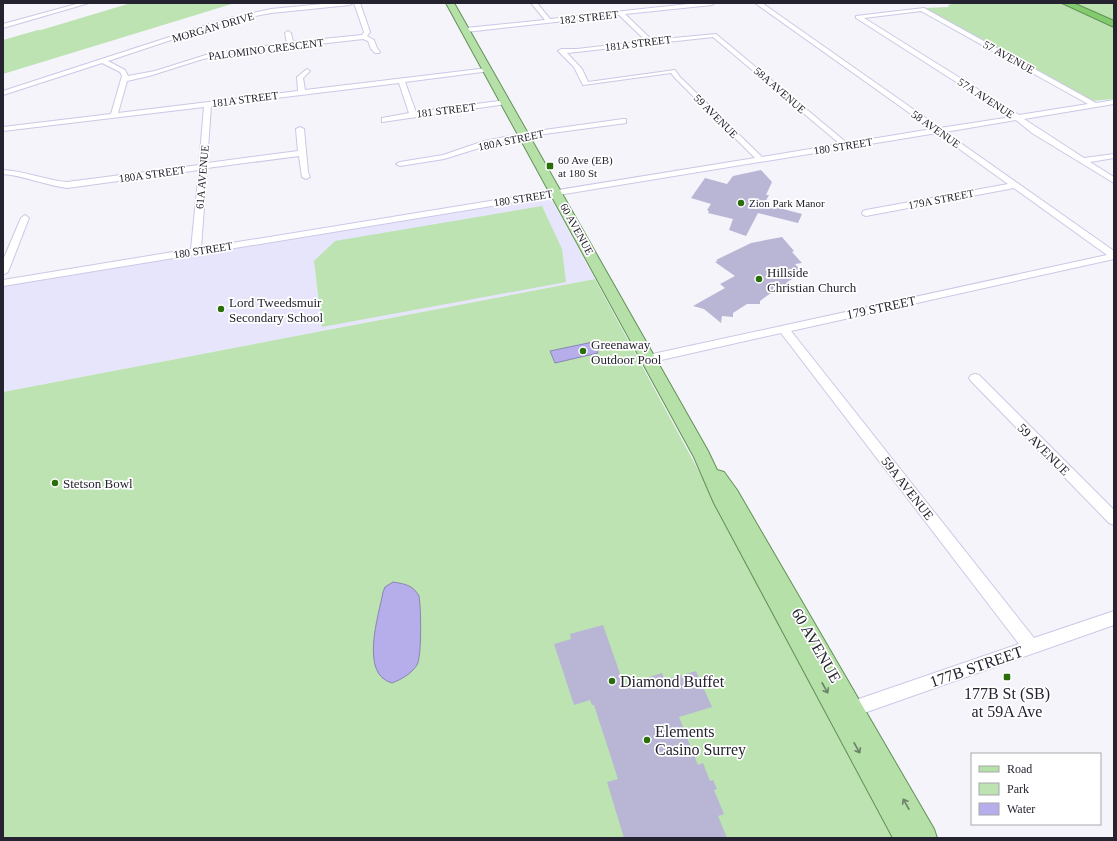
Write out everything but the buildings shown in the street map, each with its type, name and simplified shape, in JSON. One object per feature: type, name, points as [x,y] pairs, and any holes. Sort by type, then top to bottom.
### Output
[{"type":"highway","points":[[1066,3],[1114,24]]},
{"type":"main road","name":"60 AVENUE","points":[[450,3],[702,456],[720,498],[846,711],[925,838]]},
{"type":"main road","name":"60 AVENUE","points":[[846,711],[906,838]]},
{"type":"street","points":[[3,26],[86,3]]},
{"type":"street","name":"MORGAN DRIVE","points":[[3,93],[227,20],[287,6],[350,3]]},
{"type":"street","points":[[357,3],[367,32],[364,37],[371,40],[374,49],[378,52]]},
{"type":"street","points":[[534,3],[549,21]]},
{"type":"street","points":[[646,3],[654,10]]},
{"type":"street","name":"182 STREET","points":[[466,30],[712,3]]},
{"type":"street","name":"58 AVENUE","points":[[758,3],[1114,256]]},
{"type":"street","name":"57 AVENUE","points":[[858,17],[922,9],[1095,105]]},
{"type":"street","points":[[621,14],[650,42]]},
{"type":"street","name":"57A AVENUE","points":[[858,17],[1114,181]]},
{"type":"street","points":[[288,32],[291,45]]},
{"type":"street","name":"181A STREET","points":[[673,71],[585,84],[584,77],[568,56],[561,50],[577,51],[717,33]]},
{"type":"street","name":"58A AVENUE","points":[[717,33],[846,146]]},
{"type":"street","name":"PALOMINO CRESCENT","points":[[124,79],[150,75],[217,54],[364,37]]},
{"type":"street","points":[[104,61],[123,71],[124,79],[114,115]]},
{"type":"street","name":"181A STREET","points":[[3,129],[488,70]]},
{"type":"street","points":[[302,92],[300,77],[307,71]]},
{"type":"street","name":"59 AVENUE","points":[[673,71],[678,78],[760,159]]},
{"type":"street","points":[[401,80],[413,114]]},
{"type":"street","name":"181 STREET","points":[[385,120],[413,114],[506,102]]},
{"type":"street","name":"180 STREET","points":[[3,283],[1114,102]]},
{"type":"street","name":"61A AVENUE","points":[[196,251],[208,104]]},
{"type":"street","name":"180A STREET","points":[[400,164],[444,157],[486,143],[623,121]]},
{"type":"street","points":[[300,129],[304,172],[306,177]]},
{"type":"street","name":"180A STREET","points":[[3,172],[16,172],[50,183],[67,185],[302,153]]},
{"type":"street","points":[[1083,161],[1114,156]]},
{"type":"street","name":"179A STREET","points":[[866,213],[1016,185]]},
{"type":"street","points":[[3,272],[25,218]]},
{"type":"street","name":"179 STREET","points":[[648,358],[1114,256]]},
{"type":"street","name":"59A AVENUE","points":[[784,329],[1031,647]]},
{"type":"street","name":"59 AVENUE","points":[[975,378],[1114,519]]},
{"type":"street","name":"177B STREET","points":[[846,711],[1114,618]]},
{"type":"shaded area","name":"Lord Tweedsmuir Secondary School","points":[[544,198],[553,202],[595,279],[3,392],[3,285],[31,282]]},
{"type":"green space","points":[[131,3],[235,3],[3,74],[3,40]]},
{"type":"green space","points":[[948,3],[1060,3],[1114,28],[1114,99],[1091,101],[924,8],[949,7],[948,5],[951,5]]},
{"type":"green space","points":[[1071,3],[1114,3],[1114,22]]},
{"type":"green space","points":[[542,206],[562,249],[566,282],[322,327],[314,261],[335,241]]},
{"type":"green space","points":[[595,279],[897,838],[3,838],[3,392]]},
{"type":"water","points":[[593,342],[598,353],[555,363],[550,351]]},
{"type":"water","points":[[393,582],[405,584],[417,592],[419,596],[421,631],[420,652],[417,665],[406,676],[392,683],[382,677],[376,668],[374,643],[375,629],[383,592],[385,587]]},
{"type":"place","name":"60 Ave (EB) at 180 St","points":[[550,166]]},
{"type":"place","name":"Zion Park Manor","points":[[741,203]]},
{"type":"place","name":"Hillside Christian Church","points":[[759,279]]},
{"type":"place","name":"Lord Tweedsmuir Secondary School","points":[[221,309]]},
{"type":"place","name":"Greenaway Outdoor Pool","points":[[583,351]]},
{"type":"place","name":"Stetson Bowl","points":[[55,483]]},
{"type":"place","name":"177B St (SB) at 59A Ave","points":[[1007,677]]},
{"type":"place","name":"Diamond Buffet","points":[[612,681]]},
{"type":"place","name":"Elements Casino Surrey","points":[[647,740]]}]
